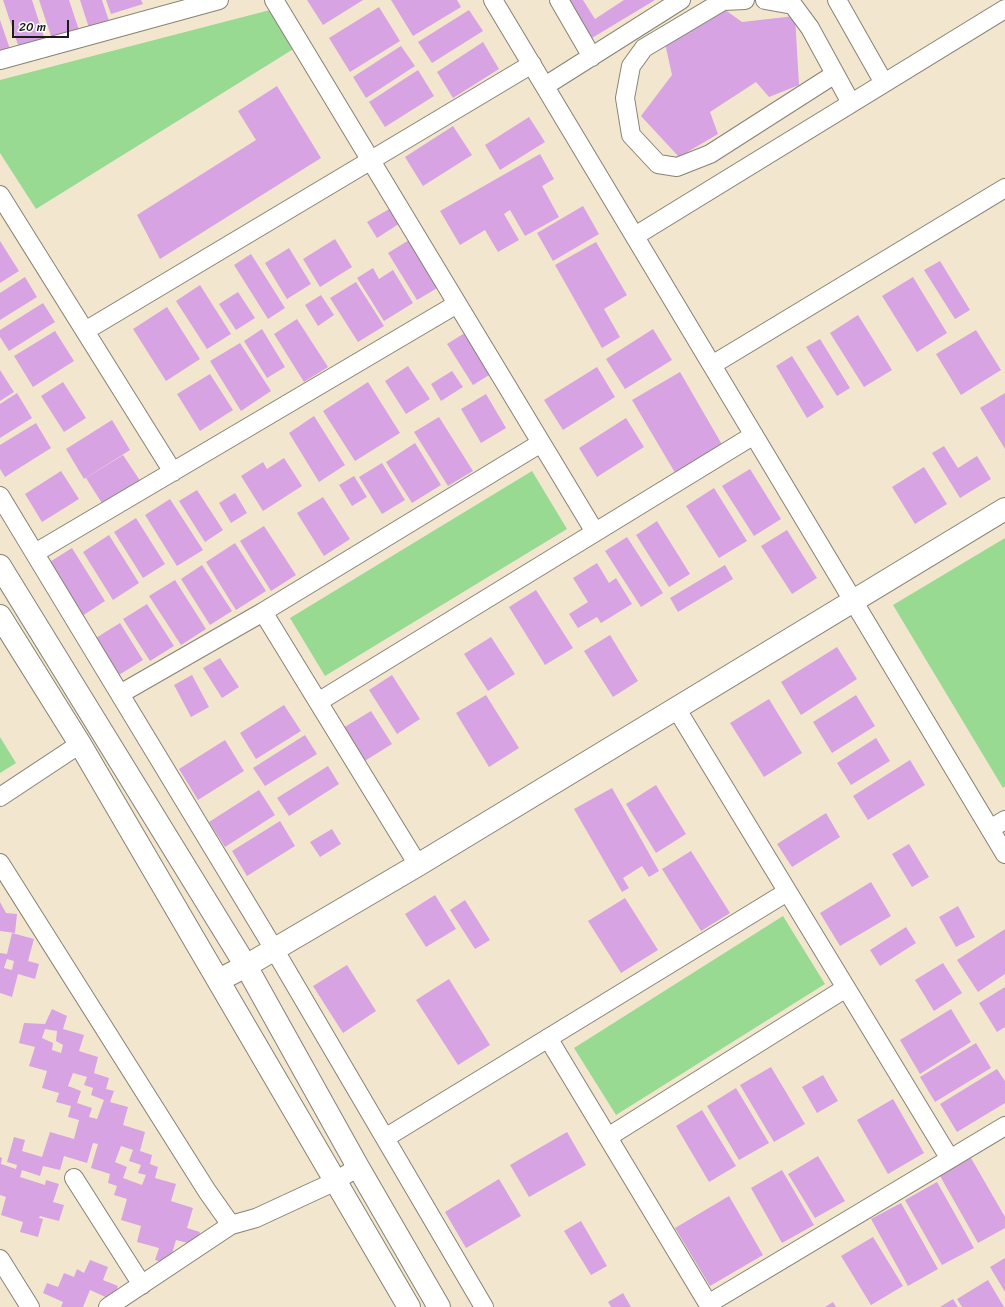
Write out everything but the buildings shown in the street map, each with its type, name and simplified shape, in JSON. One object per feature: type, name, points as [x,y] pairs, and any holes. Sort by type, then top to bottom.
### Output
[{"type":"street","points":[[0,60],[218,0]]},
{"type":"street","points":[[274,0],[595,532]]},
{"type":"street","points":[[493,0],[1005,854]]},
{"type":"street","points":[[559,0],[592,57]]},
{"type":"street","points":[[545,86],[681,0]]},
{"type":"street","points":[[745,0],[723,1],[644,48],[631,66],[625,98],[631,135],[658,164],[677,167],[710,154],[835,74]]},
{"type":"street","points":[[765,0],[793,5],[810,28],[851,103]]},
{"type":"street","points":[[837,0],[884,83]]},
{"type":"street","points":[[635,236],[1005,9]]},
{"type":"street","points":[[85,331],[532,64]]},
{"type":"street","points":[[712,366],[1005,188]]},
{"type":"street","points":[[0,194],[173,472]]},
{"type":"street","points":[[34,553],[458,304]]},
{"type":"street","points":[[318,702],[754,435]]},
{"type":"street","points":[[120,694],[263,612],[541,443]]},
{"type":"street","points":[[0,496],[274,949],[484,1307]]},
{"type":"street","points":[[219,980],[246,966],[418,864],[1005,509]]},
{"type":"street","points":[[0,566],[246,966],[358,1168],[440,1307]]},
{"type":"street","points":[[263,612],[418,864]]},
{"type":"street","points":[[0,616],[80,744],[409,1307]]},
{"type":"street","points":[[676,708],[950,1159]]},
{"type":"street","points":[[0,796],[80,744]]},
{"type":"street","points":[[990,829],[1005,820]]},
{"type":"street","points":[[0,863],[207,1191],[231,1225]]},
{"type":"street","points":[[385,1138],[788,892]]},
{"type":"street","points":[[608,1137],[846,988]]},
{"type":"street","points":[[548,1038],[709,1306],[1005,1126]]},
{"type":"street","points":[[108,1307],[231,1225],[256,1218],[336,1181],[358,1168]]},
{"type":"street","points":[[74,1178],[142,1285]]},
{"type":"street","points":[[0,1259],[30,1307]]},
{"type":"green space","points":[[270,10],[295,48],[36,209],[0,153],[0,80]]},
{"type":"green space","points":[[532,471],[567,529],[325,676],[290,618]]},
{"type":"green space","points":[[1005,538],[1005,786],[1003,788],[893,605]]},
{"type":"green space","points":[[0,737],[16,763],[0,773]]},
{"type":"green space","points":[[783,916],[825,984],[616,1115],[574,1048]]}]
